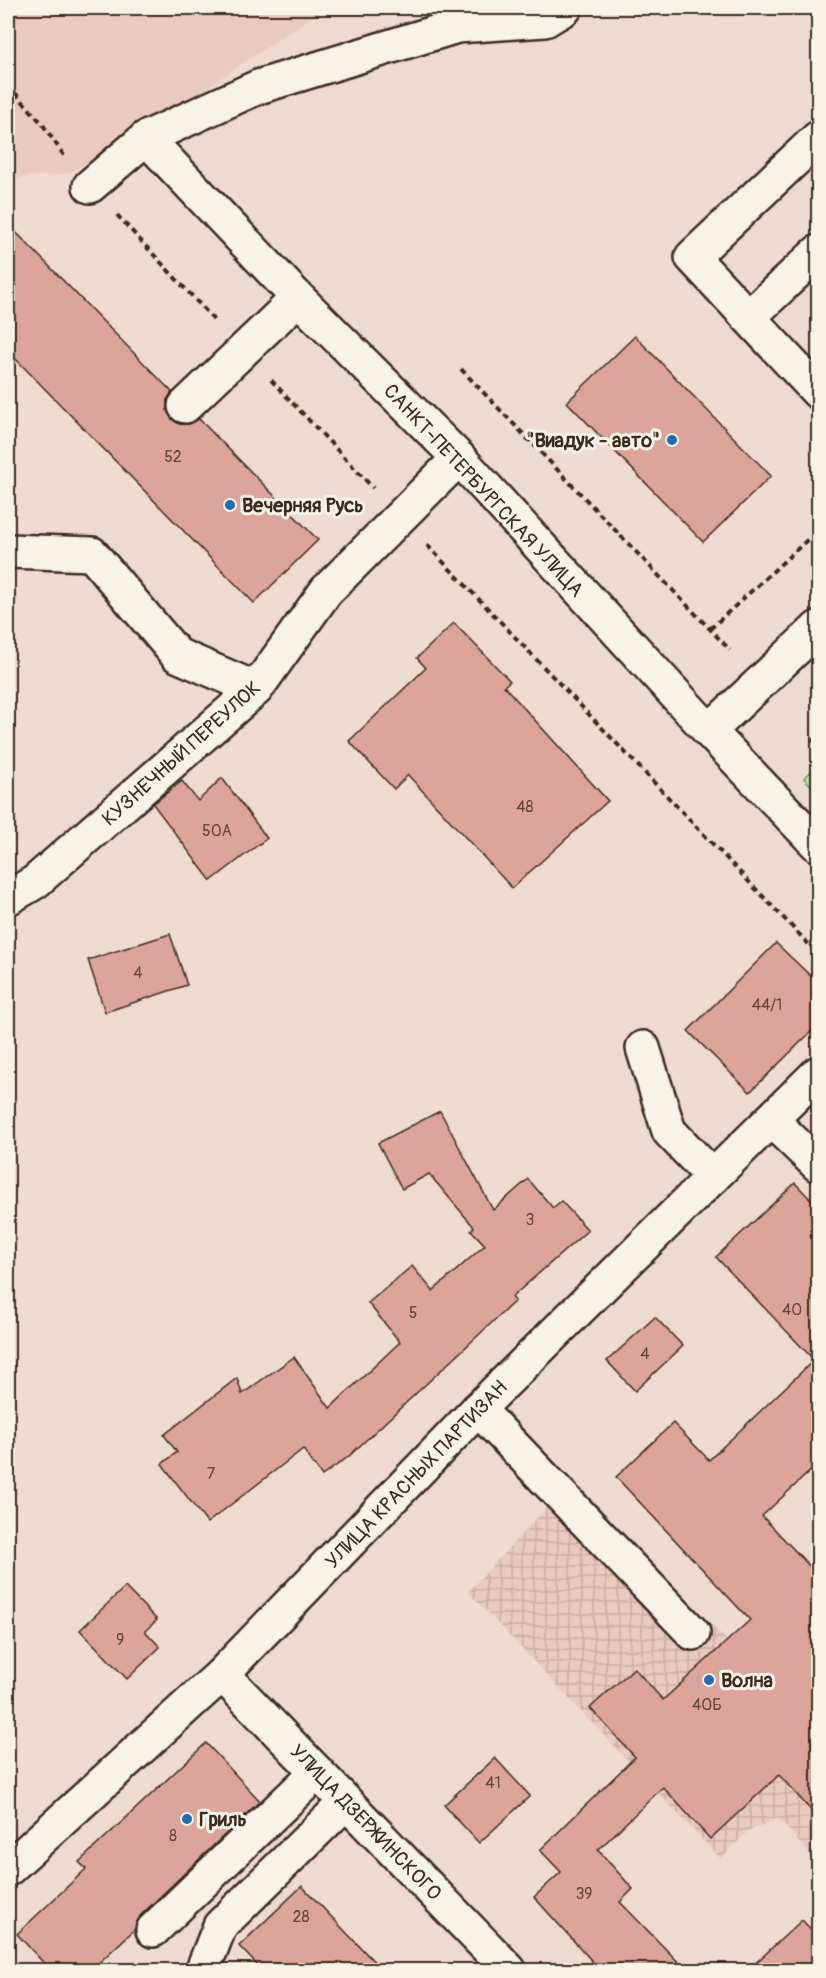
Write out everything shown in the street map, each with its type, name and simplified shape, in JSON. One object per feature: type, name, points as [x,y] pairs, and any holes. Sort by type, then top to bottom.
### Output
[{"type":"street","points":[[90,186],[146,138],[258,87],[461,17],[545,20],[565,8]]},
{"type":"street","name":"САНКТ-ПЕТЕРБУРГСКАЯ УЛИЦА","points":[[146,138],[298,298],[459,458],[709,731],[819,845]]},
{"type":"street","points":[[816,383],[692,257],[819,138]]},
{"type":"street","points":[[749,317],[819,252]]},
{"type":"street","points":[[185,406],[298,298]]},
{"type":"street","name":"КУЗНЕЧНЫЙ ПЕРЕУЛОК","points":[[8,898],[34,882],[256,689],[326,591],[459,458]]},
{"type":"street","points":[[8,551],[92,554],[177,655],[256,689]]},
{"type":"street","points":[[709,731],[819,628]]},
{"type":"street","points":[[643,1048],[669,1131],[713,1177]]},
{"type":"street","name":"УЛИЦА КРАСНЫХ ПАРТИЗАН","points":[[8,1869],[222,1674],[478,1409],[819,1073]]},
{"type":"street","points":[[771,1119],[819,1165]]},
{"type":"street","points":[[478,1409],[693,1633]]},
{"type":"street","name":"УЛИЦА ДЗЕРЖИНСКОГО","points":[[222,1674],[509,1971]]},
{"type":"street","points":[[153,1930],[317,1772]]},
{"type":"street","points":[[206,1971],[205,1964],[220,1926],[346,1802]]},
{"type":"path","points":[[8,85],[41,122],[68,161]]},
{"type":"path","points":[[90,186],[401,518],[819,954]]},
{"type":"path","points":[[461,369],[730,650]]},
{"type":"path","points":[[710,629],[819,530]]},
{"type":"path","points":[[812,739],[819,746]]},
{"type":"shaded area","points":[[8,8],[325,8],[169,113],[68,174],[20,177],[8,185]]},
{"type":"shaded area","points":[[573,1479],[727,1641],[811,1564],[818,1572],[818,1864],[778,1818],[747,1832],[721,1859],[468,1592]]},
{"type":"green space","points":[[817,766],[818,768],[818,793],[804,778]]},
{"type":"building","points":[[8,224],[172,392],[167,400],[167,410],[172,419],[179,424],[189,424],[199,419],[318,540],[254,603],[8,351]]},
{"type":"building","points":[[635,336],[771,476],[703,542],[567,402]]},
{"type":"building","points":[[454,623],[510,681],[504,686],[608,801],[512,888],[408,775],[394,789],[349,741],[426,668],[417,658]]},
{"type":"building","points":[[222,778],[267,838],[211,881],[153,804],[182,781],[198,801]]},
{"type":"building","points":[[170,934],[187,985],[105,1012],[88,960]]},
{"type":"building","points":[[776,943],[819,984],[819,1024],[750,1092],[688,1031]]},
{"type":"building","points":[[440,1111],[493,1210],[528,1179],[553,1208],[561,1201],[588,1230],[512,1297],[515,1301],[348,1457],[322,1476],[303,1449],[207,1523],[162,1464],[177,1452],[164,1435],[237,1378],[242,1394],[294,1357],[330,1408],[400,1342],[368,1303],[412,1266],[433,1291],[485,1245],[471,1230],[474,1227],[429,1174],[402,1189],[378,1143]]},
{"type":"building","points":[[795,1183],[819,1208],[819,1463],[762,1516],[819,1576],[819,1819],[779,1775],[710,1839],[663,1787],[598,1850],[633,1889],[620,1902],[687,1971],[601,1971],[534,1897],[561,1872],[540,1850],[635,1757],[590,1708],[634,1668],[663,1700],[750,1620],[616,1477],[673,1423],[709,1460],[814,1360],[716,1257]]},
{"type":"building","points":[[655,1317],[683,1346],[635,1391],[607,1361]]},
{"type":"building","points":[[125,1587],[157,1620],[145,1631],[160,1647],[127,1679],[80,1630]]},
{"type":"building","points":[[206,1743],[260,1801],[140,1916],[135,1929],[90,1971],[51,1971],[17,1934],[86,1869],[79,1862]]},
{"type":"building","points":[[495,1758],[530,1796],[479,1843],[444,1805]]},
{"type":"building","points":[[302,1886],[383,1971],[263,1971],[239,1946]]},
{"type":"building","points":[[802,1920],[819,1938],[819,1971],[747,1971]]},
{"type":"place","name":"\"Виадук - авто\"","points":[[672,440]]},
{"type":"place","name":"Вечерняя Русь","points":[[230,505]]},
{"type":"place","name":"Волна","points":[[709,1680]]},
{"type":"place","name":"Гриль","points":[[187,1819]]}]
